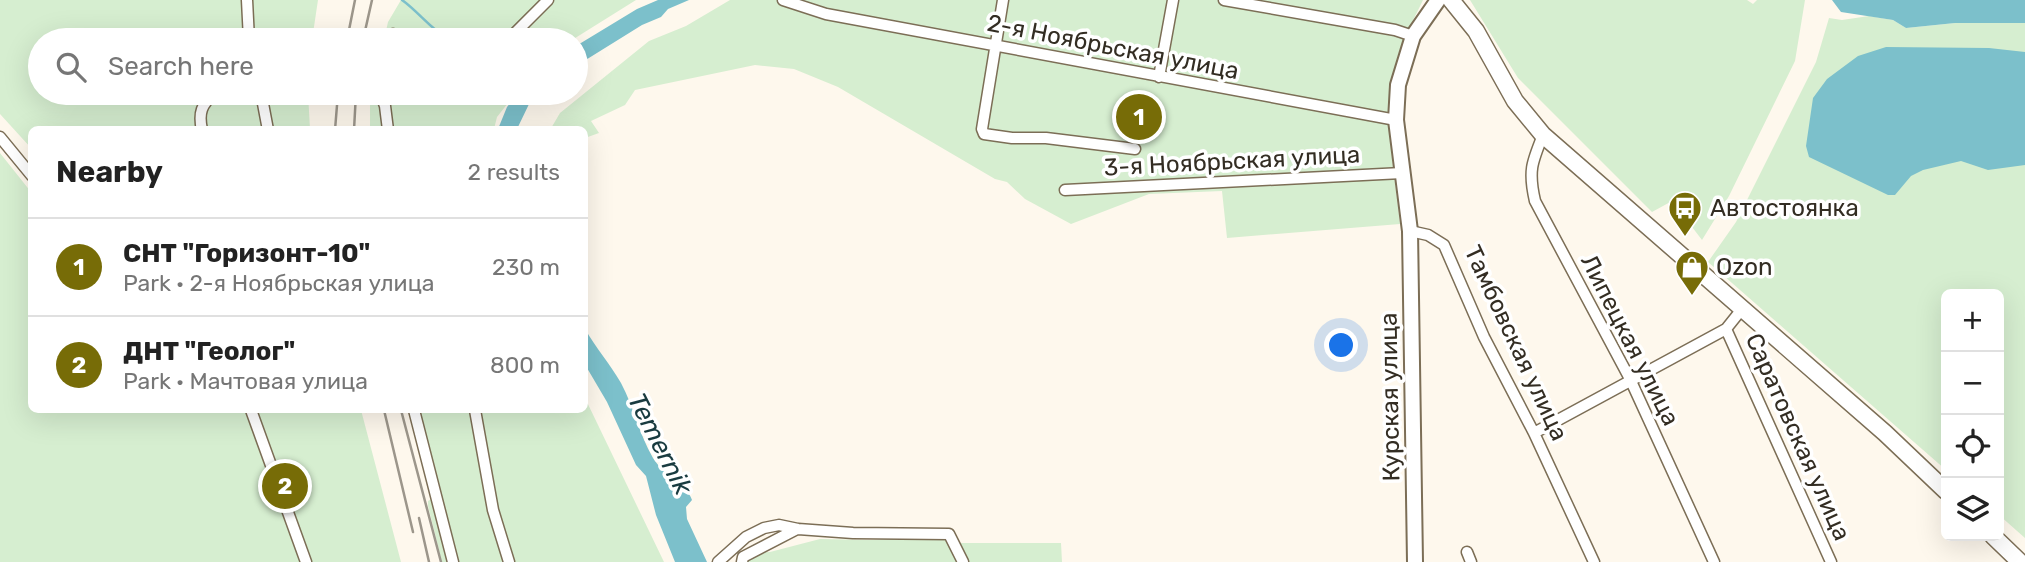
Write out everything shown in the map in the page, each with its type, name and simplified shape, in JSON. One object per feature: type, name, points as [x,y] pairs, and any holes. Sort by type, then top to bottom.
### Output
[{"type":"main road","points":[[1451,0],[1476,31],[1515,102],[1543,135],[1885,433],[1941,486]]},
{"type":"main road","points":[[1998,541],[2020,562]]},
{"type":"street","points":[[247,0],[249,28]]},
{"type":"street","points":[[521,28],[548,0]]},
{"type":"street","name":"2-я Ноябрьская улица","points":[[783,0],[826,14],[1396,120]]},
{"type":"street","points":[[1003,0],[982,129],[984,134],[992,137],[1046,138],[1135,149]]},
{"type":"street","points":[[1159,77],[1173,0]]},
{"type":"street","points":[[1224,0],[1395,30],[1413,36]]},
{"type":"street","points":[[1410,231],[1396,120],[1398,85],[1413,36],[1438,0]]},
{"type":"street","points":[[201,126],[199,115],[204,105]]},
{"type":"street","points":[[263,105],[267,126]]},
{"type":"street","points":[[385,105],[388,126]]},
{"type":"street","name":"Липецкая улица","points":[[1543,135],[1533,160],[1530,179],[1535,201],[1630,379],[1714,562]]},
{"type":"street","points":[[0,137],[28,171]]},
{"type":"street","name":"3-я Ноябрьская улица","points":[[1065,190],[1402,173]]},
{"type":"street","name":"Тамбовская улица","points":[[1410,231],[1428,235],[1444,245],[1484,337],[1534,433],[1594,562]]},
{"type":"street","name":"Курская улица","points":[[1410,231],[1415,562]]},
{"type":"street","points":[[1534,433],[1726,329],[1742,309]]},
{"type":"street","name":"Саратовская улица","points":[[1726,329],[1831,562]]},
{"type":"street","points":[[252,413],[306,562]]},
{"type":"street","points":[[415,413],[453,562]]},
{"type":"street","points":[[476,413],[493,510],[509,562]]},
{"type":"street","points":[[718,562],[746,537],[764,528],[779,525],[798,529],[949,534],[963,562]]},
{"type":"street","points":[[741,562],[743,557],[798,529]]},
{"type":"green space","points":[[0,0],[318,0],[314,28],[28,28],[28,105],[309,105],[310,126],[28,126],[28,145],[0,114]]},
{"type":"green space","points":[[401,0],[636,0],[588,30],[387,28]]},
{"type":"green space","points":[[730,0],[1423,0],[1400,49],[1391,85],[1391,145],[1400,224],[1227,238],[1222,191],[1149,194],[1071,224],[1025,199],[1007,182],[995,179],[838,87],[794,69],[755,65],[635,90],[625,105],[591,121],[599,133],[588,137],[588,126],[552,126],[560,113],[570,105],[588,105],[588,90],[649,41],[686,26]]},
{"type":"green space","points":[[1470,0],[1747,0],[1753,4],[1757,0],[1805,0],[1795,61],[1729,196],[1702,240],[1689,223],[1688,211],[1674,200],[1652,212],[1518,78]]},
{"type":"green space","points":[[1869,16],[1893,20],[1906,28],[1955,23],[2025,23],[2025,538],[2004,519],[2004,289],[1941,289],[1941,466],[1708,262],[1736,222],[1816,62],[1829,18],[1842,20]]},
{"type":"green space","points":[[370,105],[506,105],[497,117],[495,126],[370,126]]},
{"type":"green space","points":[[0,153],[28,188],[28,413],[362,413],[401,562],[0,562]]},
{"type":"green space","points":[[588,404],[664,562],[456,562],[420,413],[588,413]]},
{"type":"green space","points":[[433,498],[452,562],[442,562],[428,506],[428,501]]},
{"type":"green space","points":[[950,536],[952,543],[1061,543],[1062,562],[741,562],[745,553],[770,552],[820,539],[871,540]]},
{"type":"water","points":[[658,0],[689,0],[668,9],[661,17],[642,25],[588,59],[588,39],[637,9]]},
{"type":"water","points":[[1832,0],[2025,0],[2025,23],[1955,23],[1906,28],[1893,20],[1841,12]]},
{"type":"water","points":[[1886,47],[1989,48],[2025,52],[2025,165],[1988,170],[1961,161],[1923,170],[1911,176],[1895,195],[1888,195],[1809,157],[1806,146],[1813,98],[1827,79],[1858,56]]},
{"type":"water","points":[[529,105],[518,126],[499,126],[507,107]]},
{"type":"water","points":[[588,334],[621,383],[653,458],[689,494],[692,500],[686,507],[687,519],[707,562],[675,562],[656,515],[646,476],[636,465],[607,402],[588,370]]},
{"type":"waterway","points":[[402,0],[433,28]]},
{"type":"railway","points":[[349,28],[355,0]]},
{"type":"railway","points":[[366,28],[372,0]]},
{"type":"railway","points":[[335,126],[337,105]]},
{"type":"railway","points":[[354,126],[355,105]]},
{"type":"railway","points":[[385,413],[413,532]]},
{"type":"railway","points":[[402,413],[441,562]]},
{"type":"railway","points":[[419,518],[429,562]]},
{"type":"place","name":"СНТ \"Горизонт-10\"","points":[[1139,117]]},
{"type":"place","name":"Автостоянка","points":[[1685,238]]},
{"type":"place","name":"Ozon","points":[[1692,297]]},
{"type":"place","name":"ДНТ \"Геолог\"","points":[[285,486]]},
{"type":"water label","name":"Temernik","points":[[660,444]]}]
